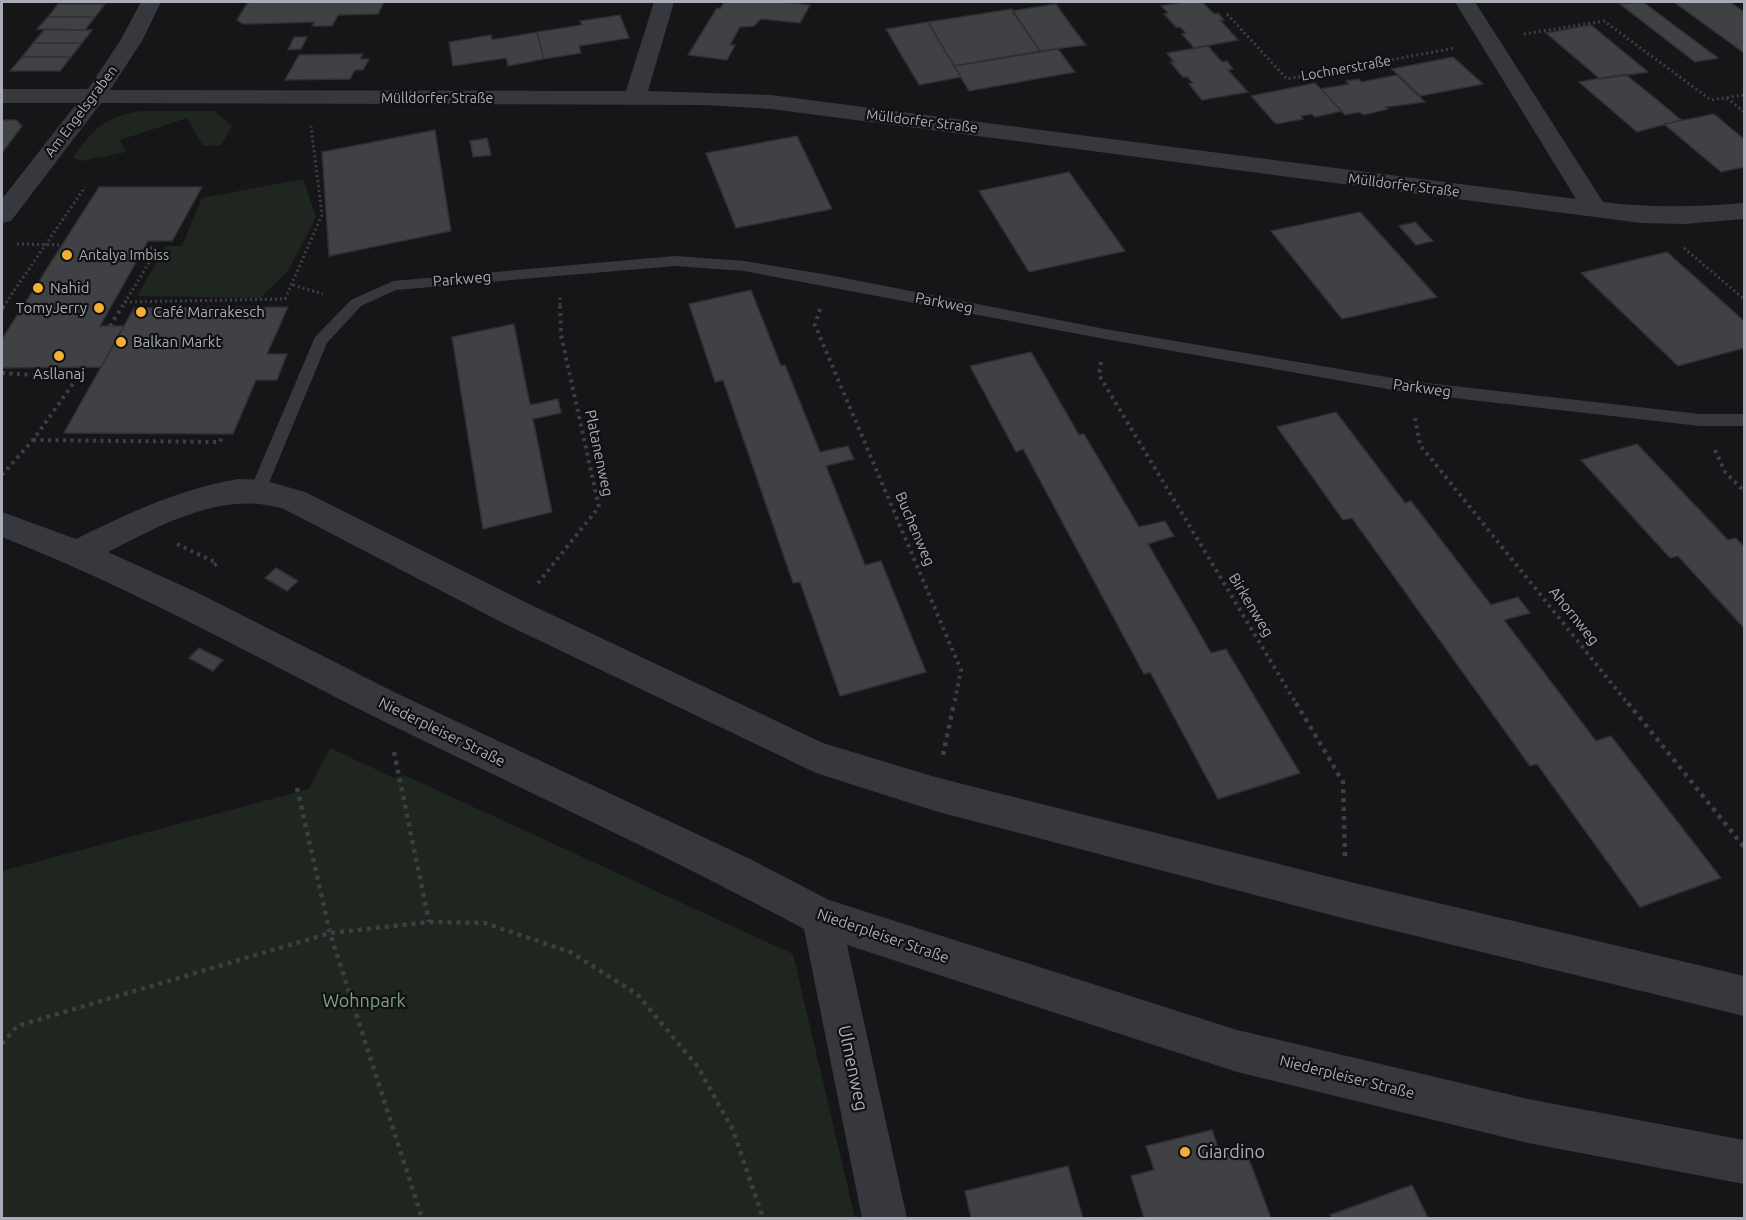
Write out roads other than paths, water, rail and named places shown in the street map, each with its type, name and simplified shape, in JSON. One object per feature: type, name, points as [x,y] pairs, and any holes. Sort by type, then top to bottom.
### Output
[{"type":"street","name":"Am Engelsgraben","points":[[2,215],[94,97],[131,41],[151,2]]},
{"type":"street","points":[[635,98],[664,2]]},
{"type":"street","points":[[1465,2],[1595,209]]},
{"type":"street","name":"Mülldorfer Straße","points":[[2,96],[635,98],[771,102],[1595,209],[1673,216],[1744,211]]},
{"type":"street","points":[[78,553],[124,528],[176,507],[216,495],[258,490],[294,500],[515,613],[816,757],[935,794],[1346,900],[1744,996]]},
{"type":"street","name":"Niederpleiser Straße","points":[[2,524],[78,553],[184,602],[384,704],[738,873],[821,917],[1237,1051],[1528,1121],[1744,1162]]},
{"type":"street","name":"Ulmenweg","points":[[821,917],[885,1218]]},
{"type":"lane","name":"Parkweg","points":[[258,490],[320,341],[356,303],[393,286],[675,261],[744,266],[829,280],[1105,334],[1410,387],[1700,420],[1744,420]]},
{"type":"place","name":"Antalya Imbiss","points":[[67,255]]},
{"type":"place","name":"Nahid","points":[[38,288]]},
{"type":"place","name":"TomyJerry","points":[[99,308]]},
{"type":"place","name":"Café Marrakesch","points":[[141,312]]},
{"type":"place","name":"Balkan Markt","points":[[121,342]]},
{"type":"place","name":"Asllanaj","points":[[59,356]]},
{"type":"place","name":"Giardino","points":[[1185,1152]]},
{"type":"park label","name":"Wohnpark","points":[[364,1001]]}]
